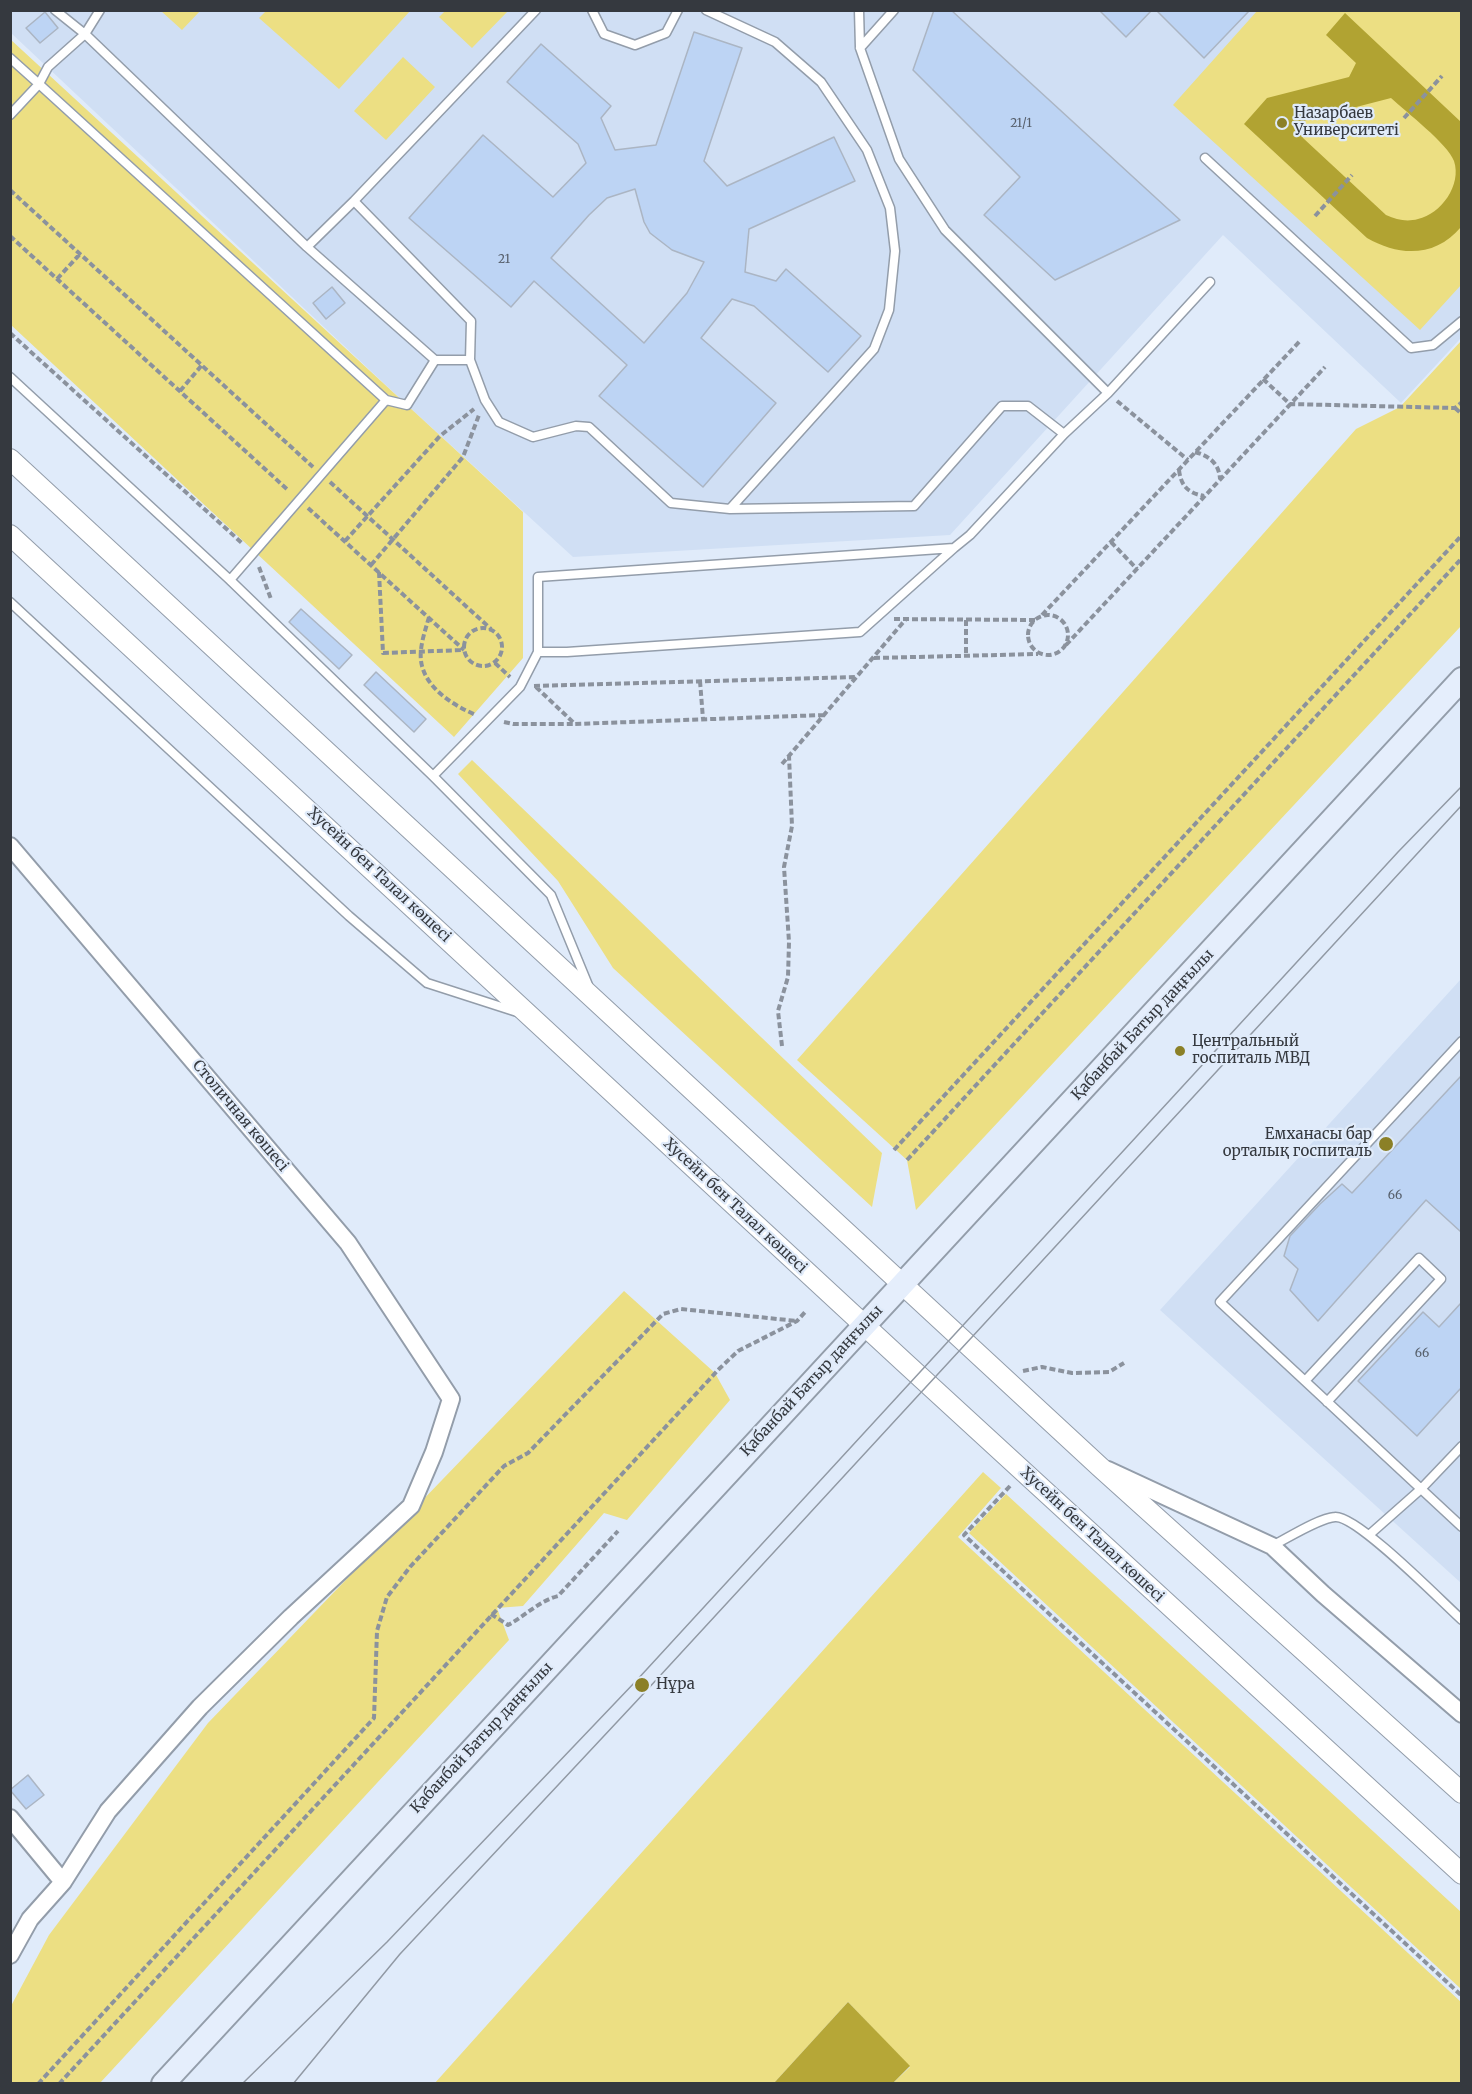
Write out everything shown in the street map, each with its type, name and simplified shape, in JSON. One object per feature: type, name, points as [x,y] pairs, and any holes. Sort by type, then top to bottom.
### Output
[{"type":"main road","name":"Қабанбай Батыр даңғылы","points":[[163,2084],[1461,679]]},
{"type":"street","points":[[10,459],[1101,1467],[1461,1792]]},
{"type":"street","name":"Хусейн бен Талал көшесі","points":[[10,535],[1461,1874]]},
{"type":"street","name":"Столичная көшесі","points":[[10,846],[348,1243],[451,1399],[434,1452],[411,1506],[291,1617],[200,1707],[108,1811],[63,1882]]},
{"type":"street","points":[[1101,1467],[1272,1546],[1323,1594],[1461,1714]]},
{"type":"street","points":[[10,1818],[63,1882],[30,1919],[10,1955]]},
{"type":"lane","points":[[56,10],[308,247],[435,360],[470,360]]},
{"type":"lane","points":[[10,115],[39,84],[48,67],[84,34],[100,10]]},
{"type":"lane","points":[[308,247],[536,10]]},
{"type":"lane","points":[[592,10],[604,34],[635,45],[666,33],[678,10]]},
{"type":"lane","points":[[706,10],[774,42],[821,82],[867,150],[878,175],[890,208],[895,251],[889,310],[874,349],[730,509]]},
{"type":"lane","points":[[859,10],[860,48],[899,159],[945,230],[1108,393]]},
{"type":"lane","points":[[860,48],[894,10]]},
{"type":"lane","points":[[10,58],[386,400],[407,405],[435,360]]},
{"type":"lane","points":[[1205,158],[1411,348],[1433,345],[1461,321]]},
{"type":"lane","points":[[354,201],[471,321],[470,360],[485,400],[499,422],[532,437],[576,426],[589,427],[671,503],[730,509],[914,506],[1002,406],[1028,406],[1064,434]]},
{"type":"lane","points":[[538,652],[860,632],[970,535],[1064,434],[1108,393],[1210,282]]},
{"type":"lane","points":[[10,377],[230,580],[433,776],[551,895],[592,997]]},
{"type":"lane","points":[[230,580],[386,400]]},
{"type":"lane","points":[[433,776],[520,687],[538,652],[538,577],[954,548]]},
{"type":"lane","points":[[10,602],[349,916],[427,983],[531,1016]]},
{"type":"lane","points":[[1461,1041],[1220,1302],[1461,1527]]},
{"type":"lane","points":[[1305,1381],[1419,1258],[1441,1279],[1327,1401]]},
{"type":"lane","points":[[1369,1535],[1421,1489],[1461,1446]]},
{"type":"lane","points":[[1272,1546],[1327,1518],[1338,1516],[1349,1520],[1369,1535],[1461,1620]]},
{"type":"path","points":[[1404,118],[1442,76]]},
{"type":"path","points":[[1315,216],[1352,175]]},
{"type":"path","points":[[10,190],[501,638],[503,652],[495,663],[482,667],[470,662],[464,650],[10,236]]},
{"type":"path","points":[[57,279],[80,254]]},
{"type":"path","points":[[10,333],[254,554],[284,632]]},
{"type":"path","points":[[1038,654],[1028,641],[1029,626],[1042,615],[1299,341]]},
{"type":"path","points":[[180,391],[202,365]]},
{"type":"path","points":[[873,658],[1054,655],[1066,645],[1324,367]]},
{"type":"path","points":[[1263,379],[1290,404],[1455,408],[1461,414]]},
{"type":"path","points":[[1108,393],[1188,460]]},
{"type":"path","points":[[345,541],[440,436],[485,400]]},
{"type":"path","points":[[371,565],[464,457],[485,400]]},
{"type":"path","points":[[1455,408],[1461,402]]},
{"type":"path","points":[[1195,452],[1213,461],[1220,469],[1220,479]]},
{"type":"path","points":[[1179,469],[1185,488],[1194,494],[1204,496]]},
{"type":"path","points":[[894,1150],[1461,536]]},
{"type":"path","points":[[1111,542],[1137,569]]},
{"type":"path","points":[[907,1160],[1461,558]]},
{"type":"path","points":[[379,572],[383,653],[464,650]]},
{"type":"path","points":[[1042,615],[1058,617],[1068,629],[1066,645]]},
{"type":"path","points":[[429,618],[420,652],[426,677],[439,693],[458,708],[488,719],[513,724],[575,724],[824,715]]},
{"type":"path","points":[[875,619],[1035,620]]},
{"type":"path","points":[[782,764],[906,619]]},
{"type":"path","points":[[966,620],[966,655]]},
{"type":"path","points":[[464,650],[467,636],[478,628],[491,629]]},
{"type":"path","points":[[495,663],[520,687],[857,676]]},
{"type":"path","points":[[700,681],[703,719]]},
{"type":"path","points":[[536,686],[575,724]]},
{"type":"path","points":[[782,1046],[778,1011],[788,977],[789,942],[784,867],[792,826],[789,756]]},
{"type":"path","points":[[38,2084],[374,1718],[376,1631],[387,1597],[410,1567],[504,1466],[528,1453],[663,1314],[681,1309],[797,1321]]},
{"type":"path","points":[[59,2084],[719,1369],[738,1351],[797,1321],[806,1311]]},
{"type":"path","points":[[1002,1376],[1042,1367],[1072,1373],[1109,1372],[1124,1363]]},
{"type":"path","points":[[1023,1472],[964,1535],[1461,1996]]},
{"type":"path","points":[[491,1614],[508,1625],[545,1599],[558,1596],[618,1531]]},
{"type":"shaded area","points":[[11,10],[1461,11],[1461,338],[1401,403],[1223,235],[950,535],[573,557],[407,405],[11,33]]},
{"type":"shaded area","points":[[161,11],[200,11],[182,30]]},
{"type":"shaded area","points":[[266,11],[410,11],[339,89],[259,18]]},
{"type":"shaded area","points":[[445,11],[508,11],[472,48],[439,17]]},
{"type":"shaded area","points":[[1257,11],[1461,11],[1461,285],[1420,330],[1173,105]]},
{"type":"shaded area","points":[[1345,13],[1461,122],[1461,227],[1440,244],[1429,249],[1405,251],[1392,249],[1367,238],[1244,124],[1267,98],[1349,77],[1356,63],[1326,35]],"holes":[[[1391,98],[1444,146],[1454,161],[1456,170],[1452,189],[1442,205],[1426,216],[1414,220],[1402,220],[1386,215],[1303,138],[1301,131],[1301,126],[1306,120]]]},
{"type":"shaded area","points":[[10,39],[523,512],[523,658],[454,737],[11,325]]},
{"type":"shaded area","points":[[403,57],[435,87],[386,140],[354,111]]},
{"type":"shaded area","points":[[1461,341],[1461,626],[916,1210],[907,1160],[797,1060],[1356,429],[1400,407]]},
{"type":"shaded area","points":[[472,760],[882,1153],[872,1207],[613,968],[558,881],[458,774]]},
{"type":"shaded area","name":"Емханасы бар орталық госпиталь","points":[[1461,979],[1461,1583],[1160,1310]]},
{"type":"shaded area","points":[[624,1291],[715,1373],[730,1400],[627,1520],[604,1513],[523,1606],[497,1608],[509,1640],[100,2083],[11,2084],[11,2006],[49,1935],[208,1723]]},
{"type":"shaded area","points":[[983,1472],[1001,1488],[958,1537],[1461,2002],[1461,2083],[893,2083],[910,2067],[848,2002],[774,2083],[434,2084]]},
{"type":"shaded area","points":[[1006,1494],[1461,1912],[1461,1989],[969,1533]]},
{"type":"shaded area","points":[[848,2002],[910,2066],[893,2083],[774,2083]]},
{"type":"building","points":[[934,10],[951,10],[1180,220],[1055,280],[984,215],[1020,177],[913,70]]},
{"type":"building","points":[[1099,10],[1152,10],[1126,37]]},
{"type":"building","points":[[1156,10],[1250,10],[1204,58]]},
{"type":"building","points":[[45,12],[58,28],[40,43],[26,28]]},
{"type":"building","points":[[694,32],[742,48],[704,161],[727,186],[834,137],[855,181],[749,229],[745,272],[776,281],[786,269],[861,336],[828,372],[754,306],[732,299],[701,338],[776,403],[703,487],[599,396],[627,365],[534,281],[511,307],[409,218],[483,135],[553,197],[586,163],[578,144],[507,82],[541,44],[611,106],[601,118],[615,150],[656,145]],"holes":[[[635,189],[644,222],[650,233],[672,250],[704,262],[687,293],[644,343],[551,258],[607,198]]]},
{"type":"building","points":[[332,287],[345,303],[326,319],[313,303]]},
{"type":"building","points":[[301,609],[352,655],[339,669],[289,622]]},
{"type":"building","points":[[376,672],[426,719],[414,732],[364,685]]},
{"type":"building","points":[[1461,1076],[1461,1232],[1426,1200],[1318,1321],[1290,1290],[1298,1269],[1284,1256],[1290,1236],[1342,1184],[1352,1193]]},
{"type":"building","points":[[1461,1303],[1461,1388],[1417,1436],[1358,1381],[1423,1312],[1439,1327]]},
{"type":"building","points":[[28,1775],[44,1795],[26,1809],[10,1790]]},
{"type":"tram line","points":[[242,2084],[387,1942],[636,1681],[1398,852],[1462,786]]},
{"type":"tram line","points":[[293,2084],[400,1954],[646,1691],[1462,805]]},
{"type":"place","name":"Назарбаев Университеті","points":[[1282,123]]},
{"type":"place","name":"Центральный госпиталь МВД","points":[[1180,1051]]},
{"type":"place","name":"Емханасы бар орталық госпиталь","points":[[1386,1144]]},
{"type":"place","name":"Нұра","points":[[642,1685]]}]
